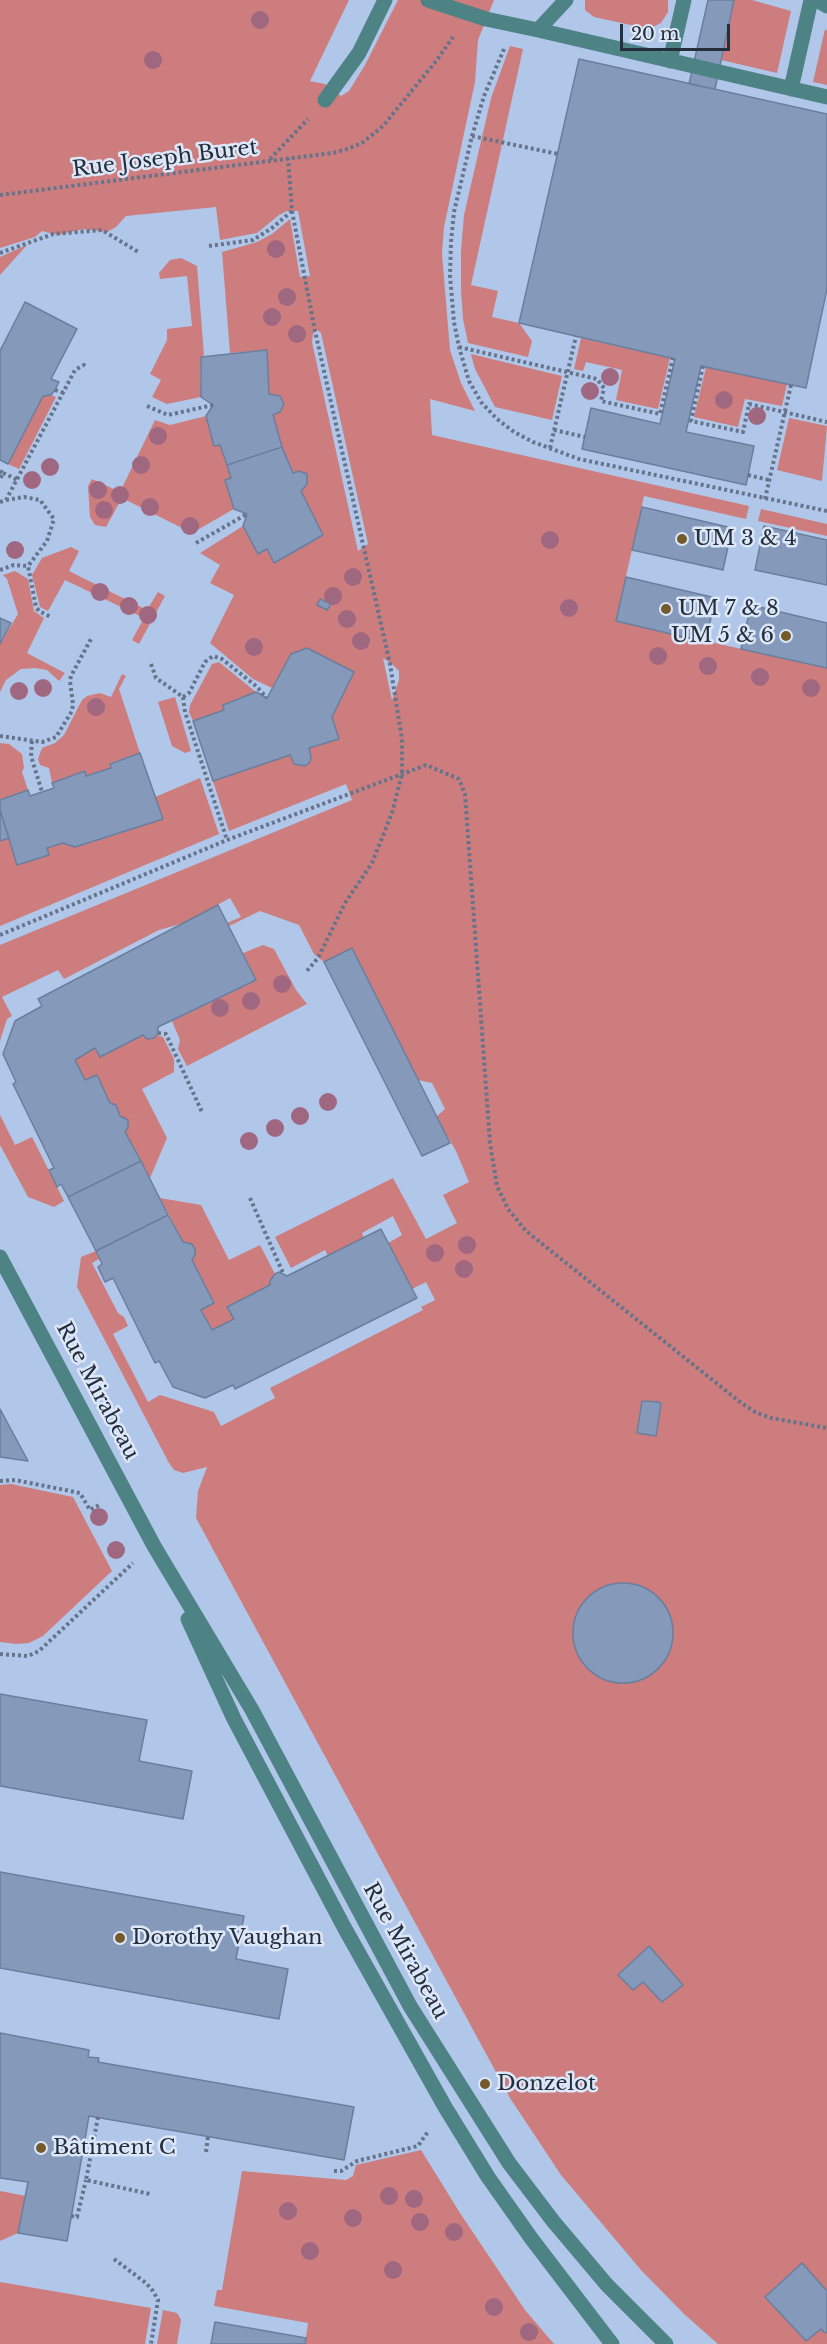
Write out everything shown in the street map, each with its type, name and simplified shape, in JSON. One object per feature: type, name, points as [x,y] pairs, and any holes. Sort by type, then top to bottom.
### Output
[{"type":"street","points":[[325,100],[359,53],[384,0]]},
{"type":"street","points":[[428,0],[468,14],[827,97]]},
{"type":"street","points":[[538,30],[566,0]]},
{"type":"street","points":[[670,61],[684,0]]},
{"type":"street","points":[[791,88],[811,0]]},
{"type":"street","points":[[817,0],[827,6]]},
{"type":"street","name":"Rue Mirabeau","points":[[0,1257],[154,1546],[234,1719],[344,1927],[445,2107],[494,2186],[612,2344]]},
{"type":"street","name":"Rue Mirabeau","points":[[154,1546],[252,1710],[410,2006],[465,2095],[509,2163],[553,2221],[607,2285],[666,2344]]},
{"type":"path","name":"Rue Joseph Buret","points":[[0,195],[333,153],[362,143],[383,126],[437,60],[468,14]]},
{"type":"path","points":[[518,26],[508,40],[488,87],[472,136],[454,212],[451,242],[450,276],[454,322],[469,381],[481,402],[514,432],[579,459],[827,511]]},
{"type":"path","points":[[269,160],[325,100]]},
{"type":"path","points":[[472,136],[558,154]]},
{"type":"path","points":[[288,158],[292,211],[315,331],[397,697],[402,739],[402,774],[392,813],[372,863],[345,903],[318,958],[306,972]]},
{"type":"path","points":[[209,246],[252,240],[272,228],[292,211]]},
{"type":"path","points":[[0,253],[53,234],[102,230],[140,253]]},
{"type":"path","points":[[550,448],[576,336]]},
{"type":"path","points":[[459,347],[597,379],[604,388],[601,400],[660,414],[673,358]]},
{"type":"path","points":[[703,366],[691,421],[743,432],[749,404],[827,422]]},
{"type":"path","points":[[6,500],[75,370],[79,367],[86,367]]},
{"type":"path","points":[[765,499],[791,385]]},
{"type":"path","points":[[55,390],[64,393]]},
{"type":"path","points":[[147,406],[168,415],[213,405]]},
{"type":"path","points":[[554,429],[585,437]]},
{"type":"path","points":[[0,479],[1,472],[18,480]]},
{"type":"path","points":[[748,475],[769,480]]},
{"type":"path","points":[[0,502],[24,497],[40,500],[54,519],[47,541],[28,566],[36,606],[39,611],[51,617]]},
{"type":"path","points":[[196,543],[247,514]]},
{"type":"path","points":[[0,570],[14,566],[28,566]]},
{"type":"path","points":[[0,736],[32,741],[49,741],[56,737],[67,722],[73,704],[71,676],[92,637]]},
{"type":"path","points":[[183,697],[189,693],[205,662],[213,656],[222,659],[256,686],[267,698]]},
{"type":"path","points":[[151,664],[156,678],[183,697],[185,712],[227,840]]},
{"type":"path","points":[[32,741],[31,756],[42,792]]},
{"type":"path","points":[[0,935],[227,840],[426,765],[459,779],[465,794],[490,1143],[497,1186],[508,1209],[526,1231],[740,1402],[755,1412],[771,1418],[827,1428]]},
{"type":"path","points":[[158,1032],[166,1034],[202,1112]]},
{"type":"path","points":[[250,1198],[283,1273]]},
{"type":"path","points":[[0,1481],[15,1480],[80,1493],[90,1510],[125,1490]]},
{"type":"path","points":[[0,1654],[28,1656],[39,1651],[131,1564],[154,1546]]},
{"type":"path","points":[[71,2216],[77,2217],[98,2117]]},
{"type":"path","points":[[206,2152],[208,2136]]},
{"type":"path","points":[[334,2171],[341,2171],[357,2161],[418,2146]]},
{"type":"path","points":[[86,2180],[150,2194]]},
{"type":"path","points":[[114,2259],[146,2283],[158,2300],[151,2344]]},
{"type":"shaded area","points":[[0,0],[349,0],[310,81],[325,84],[341,96],[349,91],[365,65],[398,0],[494,0],[478,40],[475,82],[444,227],[442,254],[450,350],[461,383],[475,411],[430,399],[432,435],[749,506],[746,519],[644,496],[616,621],[827,668],[827,2344],[718,2344],[684,2314],[641,2270],[561,2175],[510,2098],[196,1518],[198,1491],[207,1467],[183,1473],[174,1470],[77,1287],[81,1257],[96,1251],[99,1259],[92,1263],[118,1313],[124,1317],[128,1326],[113,1334],[148,1402],[160,1395],[214,1412],[221,1426],[275,1398],[270,1388],[423,1310],[421,1307],[435,1300],[426,1282],[412,1289],[388,1243],[402,1235],[393,1216],[362,1233],[364,1238],[328,1256],[325,1250],[291,1268],[275,1237],[393,1178],[426,1239],[457,1223],[443,1195],[469,1182],[456,1151],[436,1117],[445,1109],[432,1083],[418,1080],[324,962],[314,954],[299,925],[260,911],[229,926],[227,923],[241,917],[230,898],[184,923],[159,930],[64,979],[58,970],[2,997],[12,1016],[7,1019],[0,1041],[0,945],[352,800],[346,784],[229,831],[213,781],[290,755],[294,764],[305,766],[309,748],[339,739],[332,717],[354,672],[307,648],[291,654],[272,688],[253,679],[210,643],[234,595],[210,583],[220,565],[200,553],[243,526],[258,553],[267,549],[274,563],[323,535],[301,491],[307,483],[307,474],[299,471],[293,473],[282,447],[273,415],[280,412],[284,404],[280,396],[269,394],[267,350],[230,353],[222,252],[257,242],[272,234],[290,219],[300,277],[310,276],[298,211],[287,211],[279,215],[257,233],[220,240],[216,207],[126,216],[116,227],[107,232],[83,229],[58,235],[42,231],[35,237],[0,248]],"holes":[[[317,330],[321,333],[368,544],[358,551],[312,342],[313,334]],[[383,658],[399,671],[399,680],[392,700]]]},
{"type":"shaded area","points":[[585,0],[668,0],[668,12],[661,23],[649,29],[594,17],[585,10]]},
{"type":"shaded area","points":[[734,0],[752,0],[791,11],[777,73],[721,60]]},
{"type":"shaded area","points":[[825,29],[827,31],[827,85],[813,82]]},
{"type":"shaded area","points":[[510,46],[523,49],[471,285],[498,291],[492,317],[519,323],[532,341],[528,357],[468,343],[461,291],[464,215],[491,98]]},
{"type":"shaded area","points":[[27,245],[0,275],[0,257]]},
{"type":"shaded area","points":[[181,258],[197,266],[204,355],[201,357],[200,369],[201,397],[167,404],[152,397],[161,380],[150,374],[167,340],[167,329],[192,326],[187,276],[160,279],[159,273],[170,260]]},
{"type":"shaded area","points":[[581,338],[670,358],[658,409],[616,400],[622,370],[586,362],[583,371],[574,369]]},
{"type":"shaded area","points":[[471,354],[562,376],[552,420],[495,407],[475,369]]},
{"type":"shaded area","points":[[706,367],[787,384],[782,406],[745,399],[738,427],[694,417]]},
{"type":"shaded area","points":[[43,396],[56,397],[19,469],[8,464]]},
{"type":"shaded area","points":[[206,416],[214,446],[220,445],[231,478],[225,480],[234,509],[192,533],[122,498],[106,527],[95,525],[90,517],[88,486],[92,479],[120,492],[155,420],[170,425]]},
{"type":"shaded area","points":[[789,418],[827,426],[822,481],[777,470]]},
{"type":"shaded area","points":[[761,509],[827,524],[827,536],[758,521]]},
{"type":"shaded area","points":[[71,547],[79,551],[69,571],[147,610],[158,592],[165,596],[139,644],[132,640],[144,618],[65,580],[48,611],[40,607],[32,575],[42,558]]},
{"type":"shaded area","points":[[15,571],[28,579],[34,611],[44,618],[27,653],[65,673],[59,681],[47,670],[21,669],[6,680],[0,692],[0,644],[18,614],[7,579],[3,575]]},
{"type":"shaded area","points":[[219,662],[256,692],[224,710],[193,721],[189,712],[190,705],[212,664]]},
{"type":"shaded area","points":[[122,674],[126,676],[119,689],[140,753],[110,763],[111,768],[86,776],[84,771],[52,783],[49,768],[40,765],[38,759],[42,748],[55,743],[64,735],[82,700],[87,696],[100,693],[111,697]]},
{"type":"shaded area","points":[[175,697],[191,751],[185,753],[172,746],[158,702]]},
{"type":"shaded area","points":[[0,743],[9,744],[22,754],[24,768],[22,772],[28,790],[0,800]]},
{"type":"shaded area","points":[[200,778],[219,834],[0,926],[0,841],[9,838],[18,865],[49,855],[47,848],[63,843],[75,847],[162,819],[155,797]]},
{"type":"shaded area","points":[[263,945],[274,949],[296,990],[307,1004],[187,1066],[178,1049],[180,1040],[172,1021],[256,980],[243,953]]},
{"type":"shaded area","points":[[143,1035],[147,1039],[157,1035],[163,1037],[174,1059],[174,1072],[142,1089],[167,1138],[150,1178],[125,1132],[128,1128],[128,1120],[120,1116],[116,1105],[110,1103],[97,1075],[85,1080],[75,1060],[95,1048],[100,1056]]},
{"type":"shaded area","points":[[0,1115],[15,1145],[32,1137],[64,1201],[54,1207],[28,1197],[0,1145]]},
{"type":"shaded area","points":[[160,1198],[201,1205],[229,1260],[260,1245],[275,1274],[270,1285],[228,1306],[234,1319],[212,1330],[201,1310],[214,1303],[192,1260],[195,1249],[192,1244],[183,1242]]},
{"type":"shaded area","points":[[11,1484],[73,1497],[112,1571],[43,1636],[29,1643],[16,1644],[0,1642],[0,1485]]},
{"type":"shaded area","points":[[421,2150],[525,2310],[554,2344],[305,2344],[308,2323],[214,2306],[217,2290],[222,2290],[242,2171],[346,2180],[353,2176],[356,2165]]},
{"type":"shaded area","points":[[0,2191],[26,2196],[18,2233],[0,2241]]},
{"type":"shaded area","points":[[0,2282],[151,2308],[145,2344],[0,2344]]},
{"type":"shaded area","points":[[163,2310],[177,2313],[181,2320],[177,2344],[157,2344]]},
{"type":"building","points":[[708,0],[734,0],[715,89],[689,84]]},
{"type":"building","points":[[579,59],[827,114],[827,289],[806,388],[701,366],[686,432],[754,446],[746,485],[582,449],[591,408],[660,424],[675,359],[519,323]]},
{"type":"building","points":[[25,302],[77,329],[51,379],[59,382],[55,390],[51,395],[43,396],[8,464],[0,460],[0,351]]},
{"type":"building","points":[[267,350],[269,394],[280,396],[284,404],[280,412],[273,415],[282,447],[227,465],[220,445],[214,446],[206,416],[213,405],[201,397],[201,357]]},
{"type":"building","points":[[282,447],[293,473],[299,471],[307,474],[307,484],[301,491],[323,535],[274,563],[267,549],[258,554],[243,526],[247,514],[234,509],[225,480],[231,478],[227,465]]},
{"type":"building","name":"UM 3 & 4","points":[[642,507],[732,528],[723,570],[632,550]]},
{"type":"building","points":[[764,526],[827,540],[827,585],[755,570]]},
{"type":"building","name":"UM 7 & 8","points":[[626,577],[716,598],[705,642],[616,621]]},
{"type":"building","points":[[320,599],[331,604],[327,610],[317,605]]},
{"type":"building","name":"UM 5 & 6","points":[[751,605],[827,623],[827,668],[741,649]]},
{"type":"building","points":[[0,618],[11,623],[0,644]]},
{"type":"building","points":[[307,648],[354,672],[332,717],[339,739],[309,748],[310,762],[305,766],[294,764],[290,755],[213,781],[193,721],[224,710],[223,705],[256,692],[267,698],[291,654]]},
{"type":"building","points":[[140,753],[163,819],[75,847],[63,843],[47,848],[49,855],[17,865],[0,810],[0,800],[28,790],[30,796],[54,788],[52,783],[85,771],[86,776],[111,768],[110,764]]},
{"type":"building","points":[[0,810],[9,838],[0,841]]},
{"type":"building","points":[[218,905],[256,980],[158,1027],[158,1033],[154,1038],[147,1039],[143,1035],[100,1057],[95,1048],[75,1060],[85,1080],[97,1075],[110,1103],[116,1105],[120,1116],[128,1120],[128,1128],[125,1132],[141,1161],[68,1197],[61,1184],[57,1187],[49,1170],[54,1168],[13,1084],[16,1082],[3,1054],[15,1021],[42,1006],[38,999]]},
{"type":"building","points":[[352,948],[450,1143],[422,1156],[324,962]]},
{"type":"building","points":[[141,1161],[168,1215],[96,1251],[68,1197]]},
{"type":"building","points":[[168,1215],[183,1242],[192,1244],[195,1249],[192,1260],[214,1303],[201,1310],[212,1330],[234,1319],[227,1307],[270,1285],[275,1274],[279,1272],[287,1276],[381,1229],[417,1298],[235,1389],[233,1385],[205,1398],[173,1387],[159,1361],[155,1363],[113,1278],[105,1282],[98,1267],[102,1264],[96,1251]]},
{"type":"building","points":[[642,1401],[661,1404],[656,1436],[637,1433]]},
{"type":"building","points":[[0,1409],[28,1461],[0,1457]]},
{"type":"building","points":[[623,1583],[651,1591],[665,1605],[673,1633],[665,1661],[651,1675],[623,1683],[595,1675],[581,1661],[573,1633],[581,1605],[595,1591]]},
{"type":"building","points":[[0,1694],[147,1720],[139,1761],[192,1771],[183,1819],[0,1786]]},
{"type":"building","name":"Dorothy Vaughan","points":[[0,1872],[244,1916],[236,1959],[288,1969],[279,2019],[0,1968]]},
{"type":"building","points":[[649,1946],[683,1985],[662,2002],[643,1982],[633,1990],[618,1975]]},
{"type":"building","name":"Bâtiment C","points":[[0,2033],[89,2050],[88,2057],[99,2058],[98,2062],[354,2107],[344,2160],[89,2116],[67,2241],[18,2233],[28,2182],[0,2178]]},
{"type":"building","points":[[802,2263],[827,2291],[827,2332],[821,2329],[806,2341],[765,2297]]},
{"type":"building","points":[[215,2322],[306,2338],[305,2344],[211,2344]]},
{"type":"place","name":"UM 3 & 4","points":[[682,539]]},
{"type":"place","name":"UM 7 & 8","points":[[666,609]]},
{"type":"place","name":"UM 5 & 6","points":[[786,636]]},
{"type":"place","name":"Dorothy Vaughan","points":[[120,1938]]},
{"type":"place","name":"Donzelot","points":[[485,2084]]},
{"type":"place","name":"Bâtiment C","points":[[41,2148]]}]
